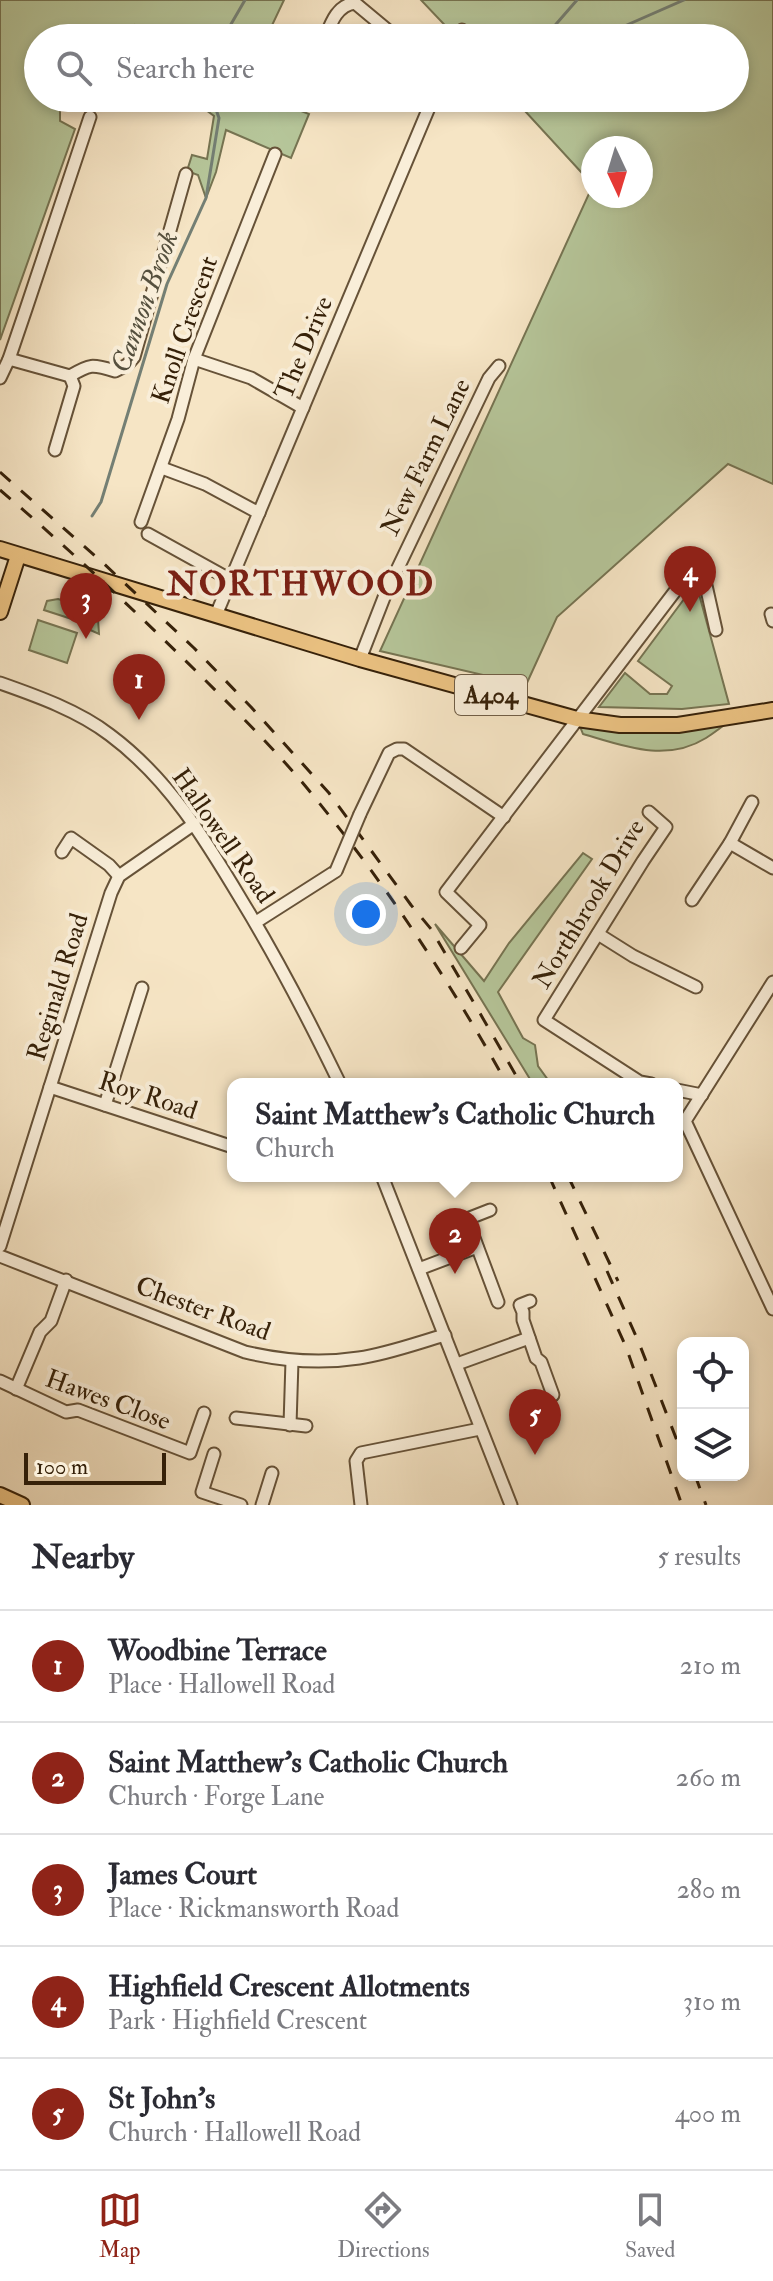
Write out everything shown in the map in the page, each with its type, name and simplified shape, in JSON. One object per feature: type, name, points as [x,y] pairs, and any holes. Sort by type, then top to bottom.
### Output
[{"type":"main road","name":"A404","points":[[0,549],[360,659],[577,719],[620,725],[663,725],[773,710]]},
{"type":"main road","points":[[0,612],[18,556]]},
{"type":"main road","points":[[0,1495],[22,1505]]},
{"type":"street","points":[[332,24],[338,11],[346,4],[355,3],[380,24]]},
{"type":"street","name":"The Drive","points":[[216,615],[427,112]]},
{"type":"street","points":[[0,378],[90,117]]},
{"type":"street","name":"Knoll Crescent","points":[[141,522],[162,468],[194,359],[275,154]]},
{"type":"street","points":[[9,359],[70,376],[87,366],[115,371],[127,365],[134,357],[186,174]]},
{"type":"street","points":[[194,359],[251,378],[303,408]]},
{"type":"street","name":"New Farm Lane","points":[[360,659],[385,595],[489,378],[499,366]]},
{"type":"street","points":[[55,450],[74,386],[70,376]]},
{"type":"street","points":[[162,468],[205,484],[259,513]]},
{"type":"street","points":[[148,534],[231,580]]},
{"type":"street","points":[[461,948],[480,925],[446,892],[695,565],[705,581],[716,630]]},
{"type":"street","name":"Hallowell Road","points":[[0,683],[48,701],[97,725],[146,765],[165,785],[194,824],[256,922],[337,1078]]},
{"type":"street","points":[[256,922],[336,871],[385,760],[389,753],[397,749],[404,749],[504,817]]},
{"type":"street","points":[[692,900],[730,843],[752,802]]},
{"type":"street","name":"Northbrook Drive","points":[[625,1078],[544,1020],[666,827],[649,812]]},
{"type":"street","points":[[62,852],[71,838],[109,865],[119,876],[194,824]]},
{"type":"street","points":[[730,843],[773,868]]},
{"type":"street","name":"Reginald Road","points":[[0,1246],[111,893],[119,876]]},
{"type":"street","points":[[598,934],[633,956],[696,987]]},
{"type":"street","points":[[773,982],[685,1121],[773,1309]]},
{"type":"street","points":[[105,1105],[142,988]]},
{"type":"street","name":"Roy Road","points":[[50,1087],[227,1145]]},
{"type":"street","points":[[683,1091],[702,1095]]},
{"type":"street","points":[[384,1182],[511,1505]]},
{"type":"street","points":[[490,1210],[467,1219],[498,1302]]},
{"type":"street","points":[[419,1269],[477,1247]]},
{"type":"street","name":"Chester Road","points":[[0,1256],[245,1352],[292,1361],[360,1358],[445,1335]]},
{"type":"street","points":[[0,1381],[16,1389],[40,1332],[51,1321],[66,1280]]},
{"type":"street","points":[[530,1301],[520,1305],[536,1358],[541,1362],[553,1395]]},
{"type":"street","points":[[457,1364],[529,1338]]},
{"type":"street","points":[[290,1425],[292,1361]]},
{"type":"street","name":"Hawes Close","points":[[16,1389],[66,1412],[78,1410],[190,1453],[204,1413]]},
{"type":"street","points":[[236,1418],[306,1426]]},
{"type":"street","points":[[361,1505],[356,1461],[361,1453],[480,1429]]},
{"type":"street","points":[[214,1454],[202,1492],[233,1504]]},
{"type":"street","points":[[262,1505],[272,1473]]},
{"type":"green space","points":[[0,0],[284,0],[273,24],[24,24],[24,112],[60,112],[60,121],[75,129],[0,340]]},
{"type":"green space","points":[[421,0],[773,0],[773,484],[728,464],[557,617],[526,685],[380,651],[582,208],[653,208],[653,136],[581,136],[581,172],[526,112],[749,112],[749,24],[444,24]]},
{"type":"green space","points":[[209,112],[309,114],[291,158],[226,130],[206,198],[198,175],[187,171],[192,155],[207,159],[214,116]]},
{"type":"green space","points":[[696,583],[729,704],[682,709],[599,707],[625,673],[650,694],[667,694],[672,686],[638,661]]},
{"type":"green space","points":[[58,599],[85,607],[98,619],[99,634],[81,622],[44,610],[47,601]]},
{"type":"green space","points":[[38,620],[77,633],[67,663],[29,650]]},
{"type":"green space","points":[[737,715],[691,745],[660,751],[629,747],[583,734],[577,719],[620,725]]},
{"type":"green space","points":[[583,853],[592,859],[498,992],[523,1038],[535,1045],[538,1066],[547,1078],[529,1078],[435,924],[484,981],[509,943]]},
{"type":"waterway","name":"Cannon Brook","points":[[231,24],[245,0]]},
{"type":"waterway","points":[[556,24],[577,0]]},
{"type":"waterway","points":[[629,24],[684,0]]},
{"type":"waterway","name":"Cannon Brook","points":[[92,516],[101,502],[167,284],[206,198],[219,118],[217,112]]},
{"type":"railway","points":[[0,472],[194,648],[329,793],[431,929],[518,1078]]},
{"type":"railway","points":[[0,490],[147,624],[298,777],[339,827],[416,934],[504,1078]]},
{"type":"railway","points":[[552,1182],[626,1347],[682,1505]]},
{"type":"railway","points":[[571,1182],[618,1281]]},
{"type":"railway","points":[[607,1271],[677,1441]]},
{"type":"railway","points":[[697,1481],[706,1505]]},
{"type":"place","name":"Highfield Crescent Allotments","points":[[690,612]]},
{"type":"place","name":"James Court","points":[[86,639]]},
{"type":"place","name":"Woodbine Terrace","points":[[139,720]]},
{"type":"place","name":"Saint Matthew's Catholic Church","points":[[455,1274]]},
{"type":"place","name":"St John's","points":[[535,1455]]},
{"type":"district","name":"NORTHWOOD","points":[[301,584]]}]
